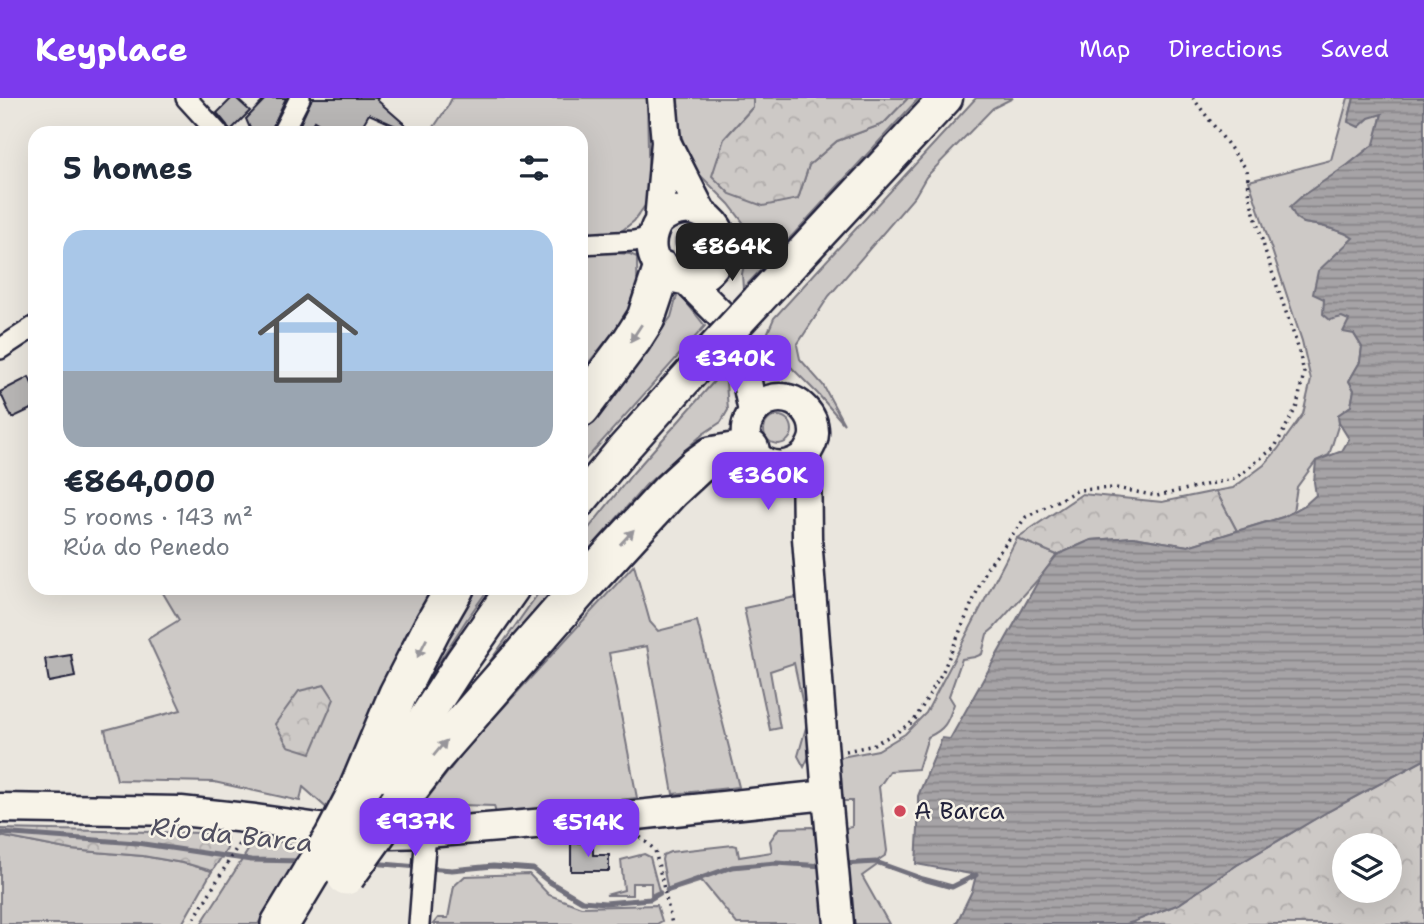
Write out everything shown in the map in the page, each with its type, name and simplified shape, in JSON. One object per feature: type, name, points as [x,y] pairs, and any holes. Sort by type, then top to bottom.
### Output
[{"type":"highway","points":[[588,399],[646,318],[665,252]]},
{"type":"highway","points":[[588,580],[670,491],[711,456],[762,457]]},
{"type":"highway","points":[[280,924],[325,879],[376,798],[398,694],[450,595]]},
{"type":"highway","points":[[376,798],[435,755],[575,595]]},
{"type":"main road","points":[[588,492],[624,449],[726,351],[758,300],[946,98]]},
{"type":"main road","points":[[376,798],[462,661],[508,595]]},
{"type":"main road","points":[[294,924],[325,879]]},
{"type":"street","points":[[186,98],[212,126]]},
{"type":"street","points":[[286,126],[300,98]]},
{"type":"street","points":[[662,98],[666,142],[665,252],[723,317]]},
{"type":"street","points":[[666,142],[702,213]]},
{"type":"street","points":[[588,244],[634,241],[665,252],[698,278],[708,273],[716,264],[722,241],[712,220],[702,213],[693,210],[675,211],[665,252]]},
{"type":"street","points":[[716,264],[726,351],[753,412]]},
{"type":"street","points":[[0,349],[28,331]]},
{"type":"street","points":[[726,351],[800,404],[813,422],[812,444],[806,454],[792,464],[762,457]]},
{"type":"street","points":[[790,399],[769,400],[760,405],[748,420],[747,440],[762,457],[807,538]]},
{"type":"street","points":[[806,454],[807,538],[839,924]]},
{"type":"street","points":[[0,808],[181,811],[391,834],[618,817],[827,795]]},
{"type":"street","points":[[419,924],[426,833]]},
{"type":"path","points":[[824,756],[870,746],[914,721],[943,671],[987,568],[1026,517],[1078,490],[1116,488],[1157,496],[1236,478],[1275,447],[1297,406],[1304,372],[1268,260],[1251,199],[1247,170],[1193,98]]},
{"type":"path","points":[[618,817],[654,850],[672,924]]},
{"type":"path","points":[[191,924],[255,819]]},
{"type":"green space","points":[[452,98],[647,98],[649,200],[634,221],[619,233],[588,236],[588,126],[435,126]]},
{"type":"green space","points":[[678,98],[753,98],[753,107],[724,139],[798,199],[809,165],[837,141],[883,124],[908,98],[919,98],[743,289],[742,274],[748,246],[745,225],[729,204],[695,170],[679,127]]},
{"type":"green space","points":[[753,98],[908,98],[883,124],[837,141],[809,165],[798,199],[763,206],[730,194],[712,176],[724,139],[753,107]]},
{"type":"green space","points":[[976,98],[1013,98],[993,108],[926,177],[915,196],[829,296],[797,345],[800,359],[823,385],[844,424],[767,343],[768,332],[774,318]]},
{"type":"green space","points":[[1348,98],[1354,98],[1348,121],[1359,127],[1369,117],[1382,113],[1375,144],[1349,164],[1304,223],[1336,230],[1354,238],[1347,245],[1324,299],[1342,317],[1349,320],[1362,347],[1360,362],[1349,381],[1354,390],[1351,406],[1338,415],[1339,423],[1329,455],[1316,461],[1297,487],[1293,512],[1237,531],[1216,491],[1233,488],[1264,465],[1278,449],[1303,414],[1311,380],[1302,341],[1249,181],[1331,160]]},
{"type":"green space","points":[[689,228],[699,232],[703,242],[699,252],[689,256],[679,252],[675,242],[679,232]]},
{"type":"green space","points":[[588,251],[630,254],[637,257],[636,296],[620,323],[588,363]]},
{"type":"green space","points":[[678,292],[705,326],[588,457],[588,427],[671,317]]},
{"type":"green space","points":[[725,369],[728,410],[721,422],[703,434],[646,485],[588,551],[588,529],[633,473]]},
{"type":"green space","points":[[778,416],[788,420],[792,430],[788,440],[778,444],[768,440],[764,430],[768,420]]},
{"type":"green space","points":[[1216,491],[1237,531],[1188,546],[1133,537],[1091,540],[1057,555],[1017,538],[1082,494],[1162,502]]},
{"type":"green space","points":[[1017,538],[1057,555],[987,634],[982,654],[962,659],[949,696],[954,704],[950,715],[943,728],[928,737],[918,769],[890,771],[879,787],[887,851],[886,855],[877,861],[880,863],[862,876],[889,924],[849,924],[839,829],[852,827],[852,801],[836,801],[836,758],[878,750],[905,734],[926,713]]},
{"type":"green space","points":[[634,565],[650,622],[658,631],[697,621],[739,787],[673,794],[647,646],[609,653],[637,798],[496,814],[494,806],[423,804],[469,745]]},
{"type":"green space","points":[[164,595],[428,595],[329,810],[303,787],[300,801],[214,782],[117,780],[105,730],[181,710],[148,639],[179,620]]},
{"type":"green space","points":[[471,595],[484,595],[407,711],[458,612]]},
{"type":"green space","points":[[537,595],[550,595],[523,630],[449,719]]},
{"type":"green space","points":[[800,596],[813,748],[804,767],[798,756],[807,724],[794,663],[770,671],[780,728],[770,730],[744,608]]},
{"type":"green space","points":[[325,685],[334,699],[311,753],[288,746],[275,724],[299,691]]},
{"type":"green space","points":[[1424,760],[1424,924],[1126,924],[1179,904],[1237,865],[1327,812]]},
{"type":"green space","points":[[812,827],[820,832],[827,924],[737,924],[702,881],[668,892],[663,855],[733,845],[737,846],[739,857],[772,852],[770,841],[779,828]]},
{"type":"green space","points":[[0,829],[205,833],[227,837],[227,849],[212,871],[143,856],[71,850],[0,836]]},
{"type":"green space","points":[[0,836],[71,850],[143,856],[212,871],[182,924],[0,924]]},
{"type":"green space","points":[[267,838],[304,851],[258,924],[201,924],[249,849],[259,839]]},
{"type":"green space","points":[[644,854],[650,857],[659,891],[651,895],[651,883],[632,883],[632,895],[606,895],[624,890],[621,860]]},
{"type":"green space","points":[[529,874],[549,895],[581,907],[657,905],[662,921],[657,924],[433,924],[438,918],[448,918],[454,886],[465,876]]},
{"type":"shaded area","points":[[1354,98],[1424,98],[1424,760],[1327,812],[1237,865],[1179,904],[1133,922],[956,924],[972,891],[976,875],[916,864],[918,796],[942,738],[950,739],[1041,576],[1057,555],[1091,540],[1133,537],[1188,546],[1283,517],[1305,505],[1316,495],[1316,461],[1342,451],[1349,439],[1339,423],[1338,415],[1351,406],[1354,390],[1349,381],[1360,362],[1362,347],[1354,334],[1343,332],[1349,320],[1342,317],[1330,320],[1323,314],[1324,299],[1313,294],[1318,271],[1353,238],[1345,233],[1304,223],[1296,218],[1290,207],[1374,144],[1382,114],[1369,118],[1359,127],[1348,122]]},
{"type":"building","points":[[232,98],[236,98],[250,111],[235,126],[228,126],[217,113]]},
{"type":"building","points":[[266,98],[286,98],[273,126],[249,126],[246,119]]},
{"type":"building","points":[[312,98],[378,98],[377,100],[407,126],[396,126],[369,114],[362,126],[322,126],[314,121],[311,126],[299,126]]},
{"type":"building","points":[[28,378],[28,410],[12,418],[0,392]]},
{"type":"building","points":[[71,655],[75,677],[49,682],[45,659]]},
{"type":"building","points":[[593,842],[593,855],[609,855],[609,871],[571,871],[571,843]]},
{"type":"waterway","name":"Río da Barca","points":[[0,833],[137,843],[251,860],[303,861]]},
{"type":"waterway","name":"Río da Barca","points":[[843,864],[876,862],[952,887],[976,875]]},
{"type":"waterway","name":"Río da Barca","points":[[372,863],[418,867]]},
{"type":"waterway","name":"Río da Barca","points":[[667,890],[732,867],[776,863],[824,866]]},
{"type":"waterway","name":"Río da Barca","points":[[428,868],[452,870],[493,866],[533,869],[582,901],[605,903],[650,899],[660,893]]},
{"type":"place","name":"A Barca","points":[[900,811]]}]
